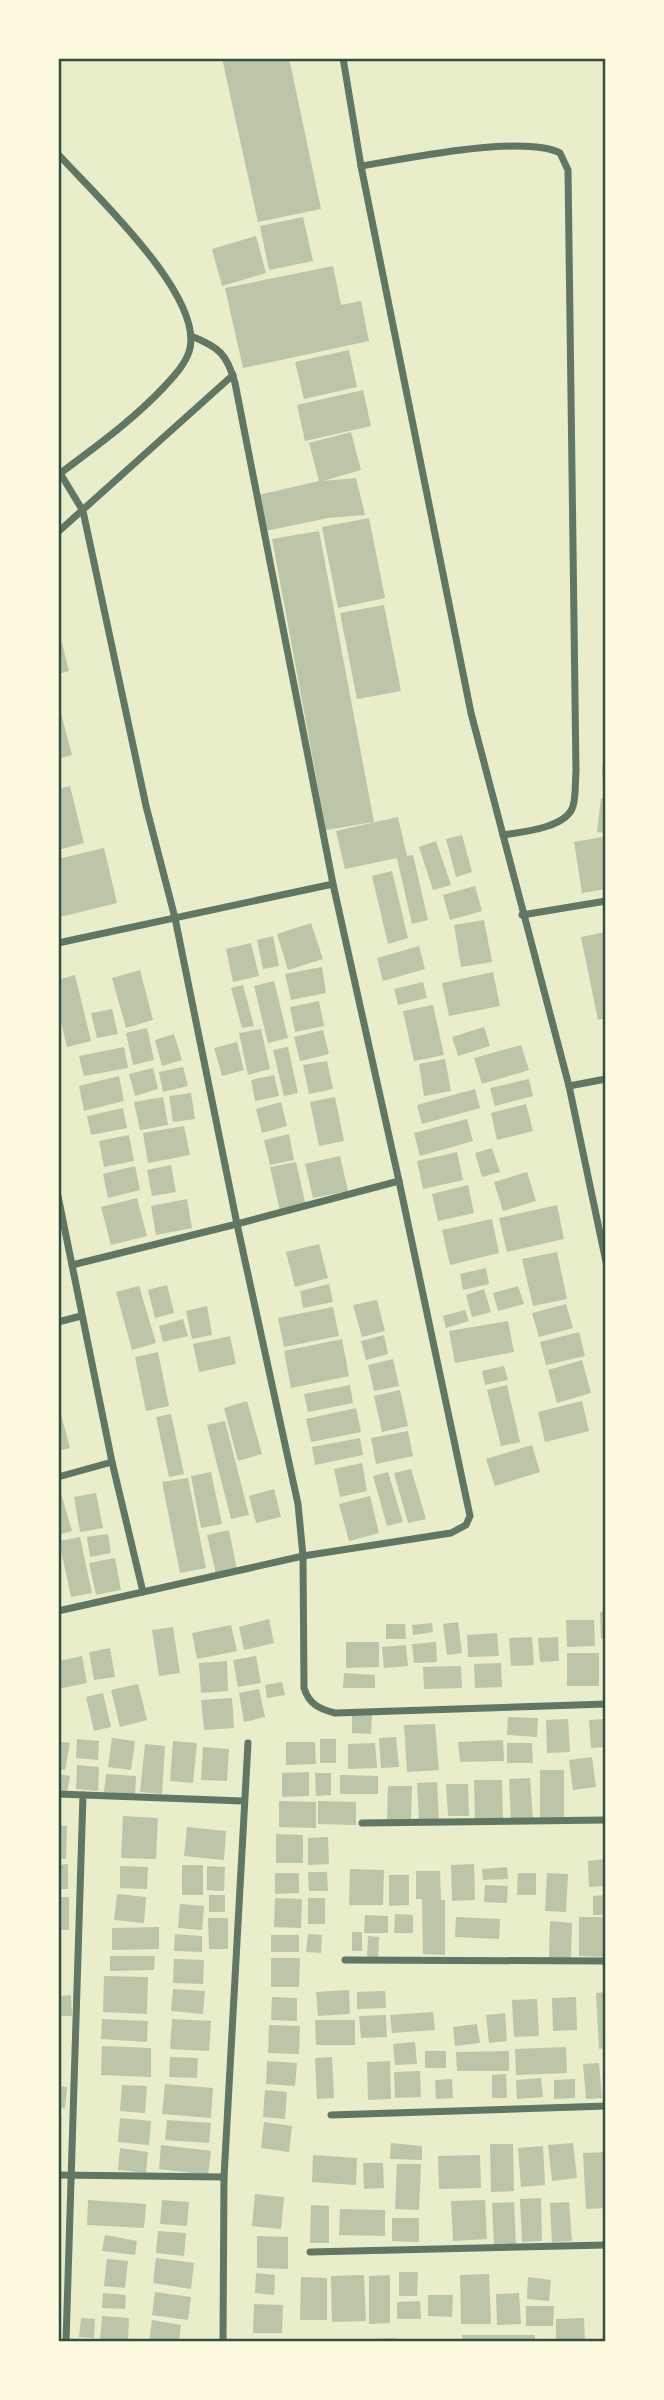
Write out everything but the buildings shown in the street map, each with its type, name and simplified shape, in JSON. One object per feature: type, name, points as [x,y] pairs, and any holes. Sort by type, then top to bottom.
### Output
[{"type":"street","points":[[343,58],[361,166],[471,713],[569,1086],[606,1262]]},
{"type":"street","points":[[361,166],[499,146],[537,146],[560,153],[568,170],[575,783],[573,806],[564,819],[536,829],[503,835]]},
{"type":"street","points":[[58,154],[159,267],[185,310],[190,325],[190,351],[158,394],[128,422],[59,474],[83,511],[146,806],[175,918],[237,1224],[298,1504],[303,1556],[304,1688],[312,1703],[321,1710],[335,1713],[606,1704]]},
{"type":"street","points":[[58,1611],[303,1556],[451,1534],[469,1522],[469,1511],[399,1181],[333,884],[233,375],[223,353],[191,336]]},
{"type":"street","points":[[58,531],[233,375]]},
{"type":"street","points":[[58,943],[333,884]]},
{"type":"street","points":[[522,915],[606,901]]},
{"type":"street","points":[[569,1086],[606,1079]]},
{"type":"street","points":[[72,1265],[399,1181]]},
{"type":"street","points":[[58,1196],[112,1462],[143,1592]]},
{"type":"street","points":[[58,1322],[81,1316]]},
{"type":"street","points":[[58,1477],[112,1462]]},
{"type":"street","points":[[223,2342],[224,2177],[248,1743]]},
{"type":"street","points":[[58,1794],[243,1801]]},
{"type":"street","points":[[66,2342],[83,1795]]},
{"type":"street","points":[[362,1823],[606,1820]]},
{"type":"street","points":[[345,1961],[606,1961]]},
{"type":"street","points":[[331,2115],[606,2106]]},
{"type":"street","points":[[58,2175],[224,2177]]},
{"type":"street","points":[[310,2252],[606,2245]]}]
